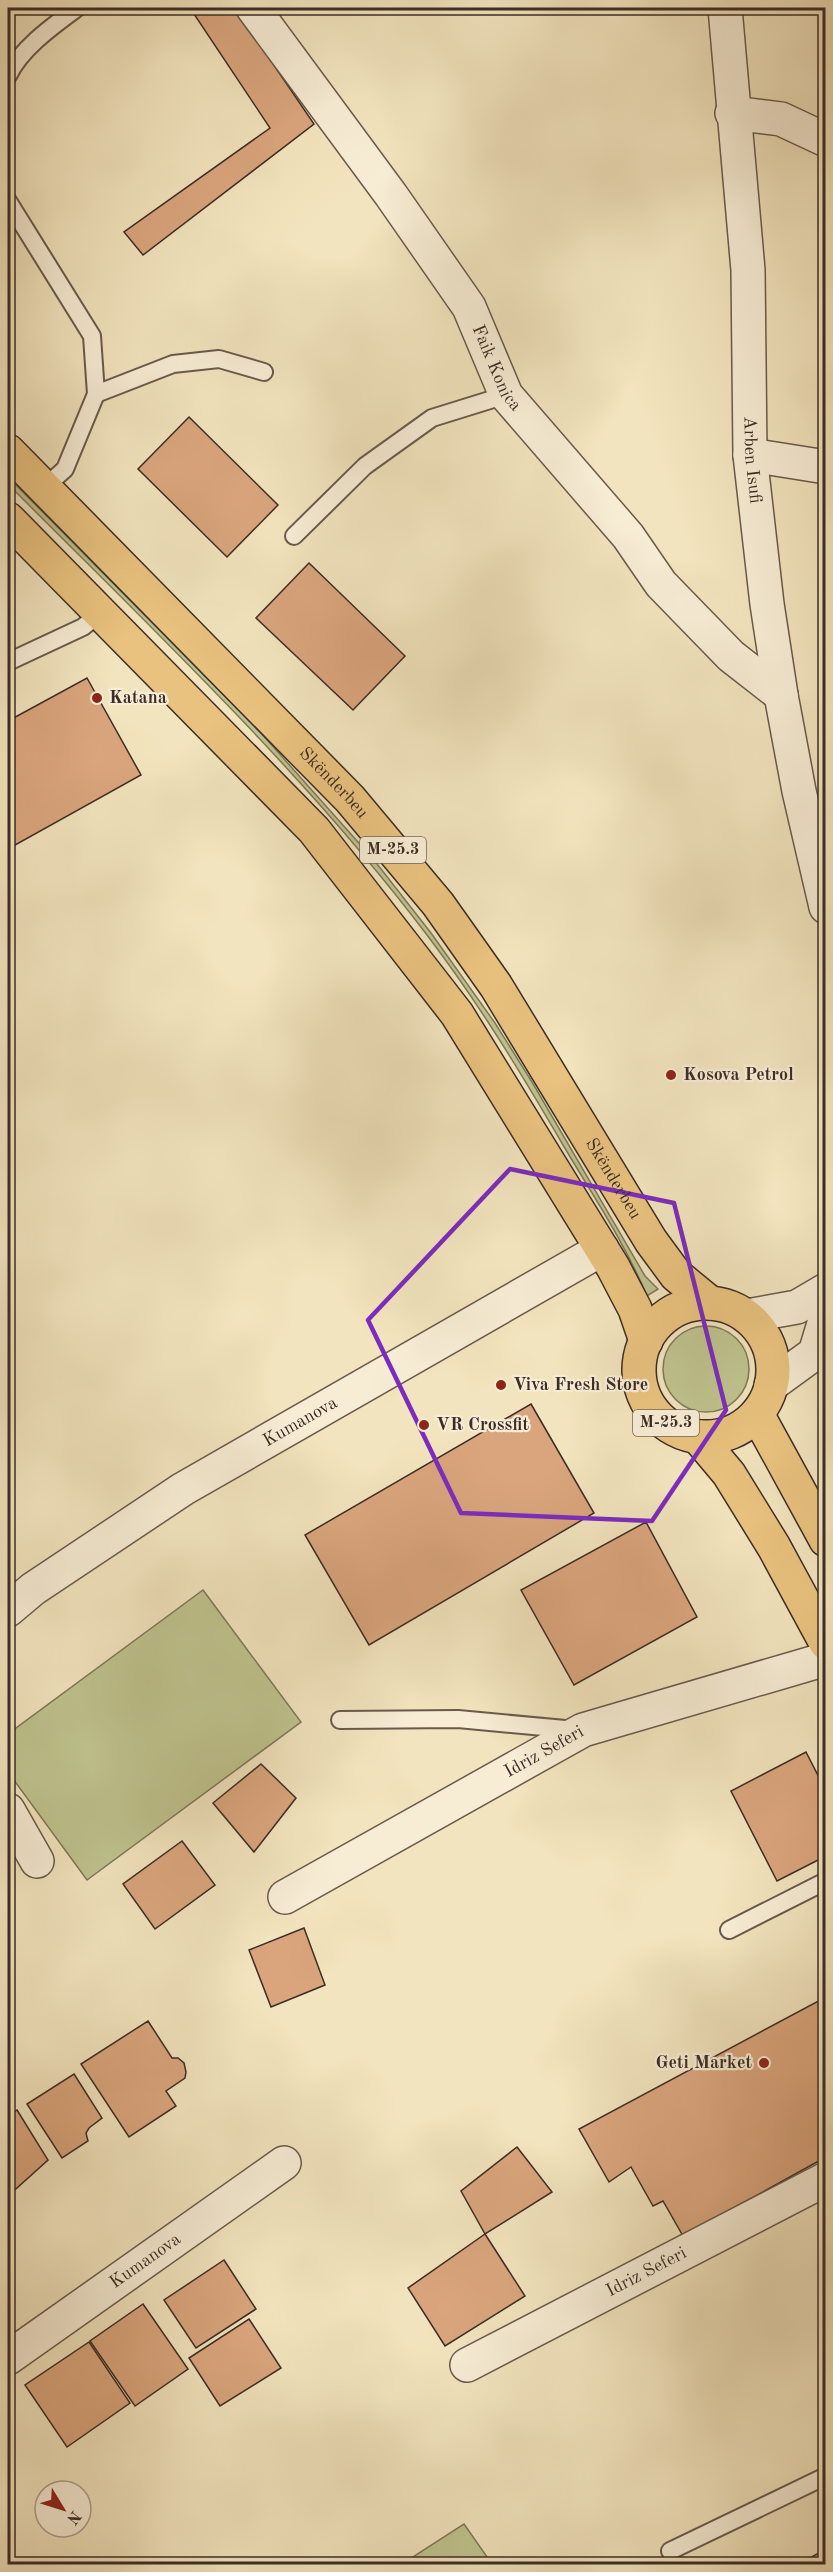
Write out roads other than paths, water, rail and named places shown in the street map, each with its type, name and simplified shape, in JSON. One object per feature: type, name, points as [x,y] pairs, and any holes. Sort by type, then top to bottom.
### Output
[{"type":"main road","name":"Skënderbeu","points":[[8,451],[350,799],[438,903],[496,986],[651,1241],[676,1275],[710,1303]]},
{"type":"main road","name":"M-25.3","points":[[8,519],[314,830],[457,1014],[602,1249],[635,1309],[646,1341]]},
{"type":"main road","name":"M-25.3","points":[[710,1303],[729,1306],[747,1316],[760,1330],[770,1347],[773,1366],[764,1400],[736,1430],[717,1436],[698,1437],[665,1423],[652,1410],[644,1394],[640,1376],[640,1358],[646,1341],[657,1324],[672,1312],[690,1305],[710,1303]]},
{"type":"main road","name":"M-25.3","points":[[764,1400],[825,1540]]},
{"type":"main road","name":"M-25.3","points":[[698,1437],[729,1474],[774,1547],[825,1643]]},
{"type":"street","name":"Faik Konica","points":[[253,8],[391,195],[469,307],[506,395],[628,536],[661,584],[731,656],[781,695]]},
{"type":"street","name":"Arben Isufi","points":[[724,8],[748,270],[750,455],[767,604],[781,695],[799,791],[825,907]]},
{"type":"street","points":[[732,113],[781,119],[825,140]]},
{"type":"street","points":[[750,455],[825,467]]},
{"type":"street","name":"Kumanova","points":[[8,1610],[33,1589],[183,1489],[602,1249]]},
{"type":"street","points":[[747,1316],[797,1307],[825,1290]]},
{"type":"street","points":[[764,1400],[815,1353],[825,1317]]},
{"type":"street","name":"Idriz Seferi","points":[[285,1897],[583,1730],[825,1659]]},
{"type":"street","points":[[8,1810],[37,1861]]},
{"type":"street","name":"Kumanova","points":[[8,2358],[284,2163]]},
{"type":"street","name":"Idriz Seferi","points":[[467,2365],[825,2179]]},
{"type":"lane","points":[[8,76],[11,68],[47,31],[77,8]]},
{"type":"lane","points":[[8,201],[92,336],[96,394],[64,469],[44,488]]},
{"type":"lane","points":[[96,394],[173,364],[219,359],[264,372]]},
{"type":"lane","points":[[294,536],[365,466],[432,418],[506,395]]},
{"type":"lane","points":[[8,662],[83,627],[100,613]]},
{"type":"lane","points":[[340,1720],[458,1719],[583,1730]]},
{"type":"lane","points":[[729,1930],[825,1881]]},
{"type":"lane","points":[[670,2551],[825,2476]]},
{"type":"place","name":"Katana","points":[[97,698]]},
{"type":"place","name":"Kosova Petrol","points":[[671,1075]]},
{"type":"place","name":"Viva Fresh Store","points":[[501,1385]]},
{"type":"place","name":"VR Crossfit","points":[[424,1425]]},
{"type":"place","name":"Geti Market","points":[[764,2063]]}]
